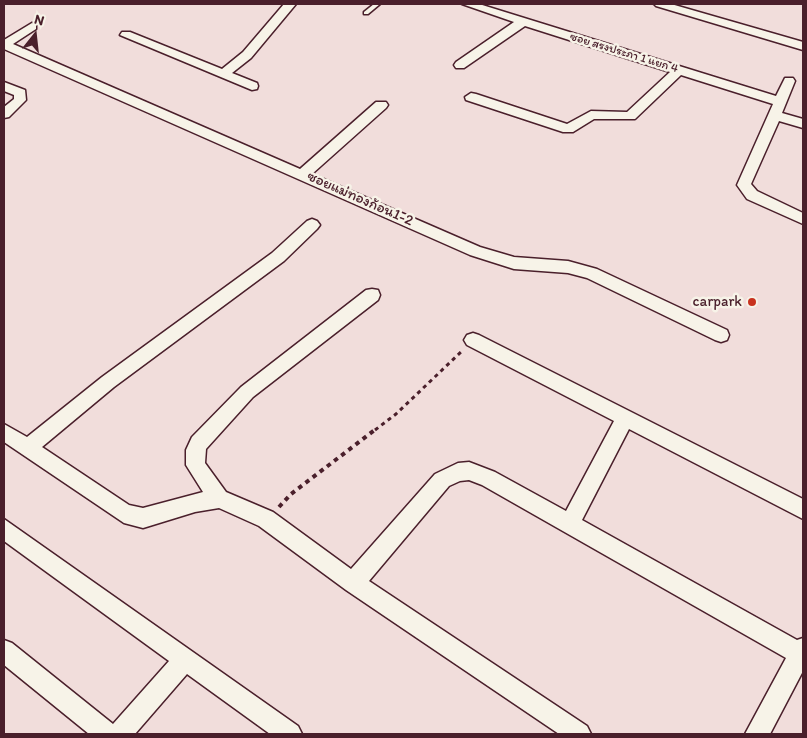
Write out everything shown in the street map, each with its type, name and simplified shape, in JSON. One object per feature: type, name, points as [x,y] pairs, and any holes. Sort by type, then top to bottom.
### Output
[{"type":"street","points":[[224,74],[247,55],[290,4]]},
{"type":"street","name":"ซอย สรงประภา 1 แยก 4","points":[[468,4],[780,102]]},
{"type":"street","points":[[503,15],[510,4]]},
{"type":"street","points":[[660,4],[803,46]]},
{"type":"street","points":[[460,65],[524,21]]},
{"type":"street","points":[[4,45],[32,26]]},
{"type":"street","points":[[126,35],[252,86]]},
{"type":"street","name":"ซอยแม่ทองก้อน1-2","points":[[4,45],[496,259],[514,263],[568,267],[591,273],[721,335]]},
{"type":"street","points":[[472,96],[568,128],[591,115],[630,116],[678,70]]},
{"type":"street","points":[[790,81],[745,182],[745,188],[752,195],[803,219]]},
{"type":"street","points":[[4,86],[20,93],[20,100],[4,114]]},
{"type":"street","points":[[303,174],[381,105]]},
{"type":"street","points":[[775,115],[803,124]]},
{"type":"street","points":[[27,448],[116,376],[278,257],[312,226]]},
{"type":"street","points":[[372,295],[247,392],[194,450],[196,465],[219,499],[266,520],[353,583],[578,734]]},
{"type":"street","points":[[473,340],[803,509]]},
{"type":"street","points":[[569,525],[625,419]]},
{"type":"street","points":[[4,432],[124,513],[143,518],[195,503],[219,499]]},
{"type":"street","points":[[353,583],[442,480],[458,472],[469,471],[488,478],[569,525],[802,653],[757,734]]},
{"type":"street","points":[[4,529],[184,660],[290,734]]},
{"type":"street","points":[[4,651],[108,734]]},
{"type":"street","points":[[120,734],[184,660]]},
{"type":"lane","points":[[366,13],[376,4]]},
{"type":"path","points":[[266,520],[291,494],[396,414],[473,340]]},
{"type":"place","name":"carpark","points":[[752,302]]}]
